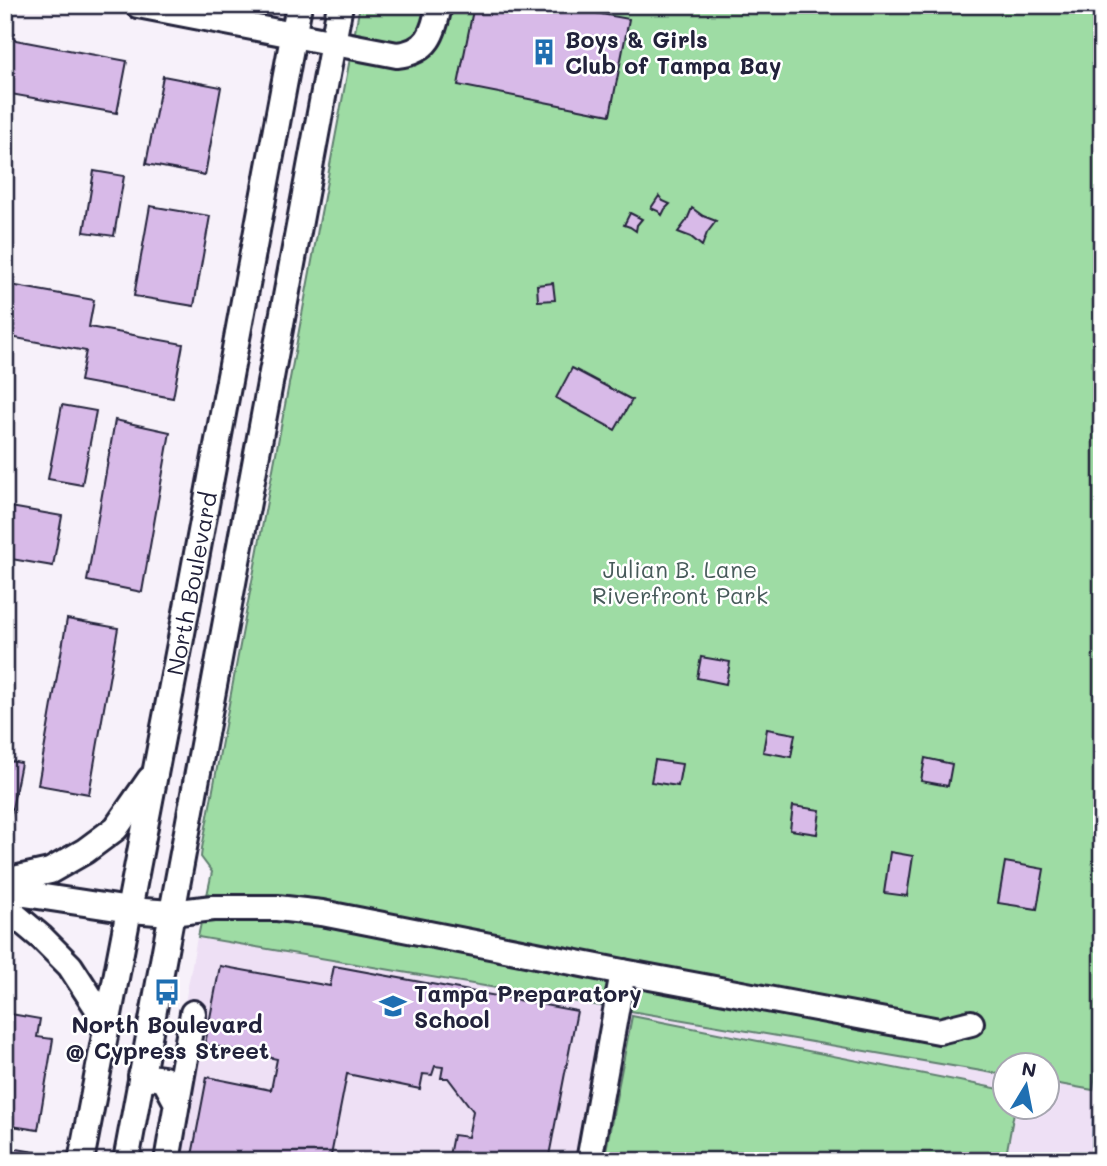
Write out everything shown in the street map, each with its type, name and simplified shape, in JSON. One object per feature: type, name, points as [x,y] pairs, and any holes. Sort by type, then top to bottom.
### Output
[{"type":"street","points":[[138,5],[195,11],[293,36],[397,55],[409,54],[428,40],[434,31],[439,5]]},
{"type":"street","name":"North Boulevard","points":[[81,1161],[299,5]]},
{"type":"street","name":"North Boulevard","points":[[126,1161],[340,5]]},
{"type":"street","points":[[5,881],[50,871],[85,851],[116,828],[155,773]]},
{"type":"street","points":[[5,891],[130,910],[171,913],[213,908],[277,908],[322,913],[939,1031],[971,1023]]},
{"type":"street","points":[[5,908],[42,938],[70,966],[107,1023]]},
{"type":"street","points":[[589,1161],[623,972]]},
{"type":"street","points":[[167,1161],[193,1013]]},
{"type":"street","points":[[141,1076],[164,1080],[177,1103]]},
{"type":"shaded area","name":"Tampa Preparatory School","points":[[197,937],[992,1073],[992,1120],[1062,1120],[1062,1084],[1093,1090],[1092,1161],[156,1161]]},
{"type":"green space","name":"Julian B. Lane Riverfront Park","points":[[360,5],[1102,5],[1102,1010],[1093,1090],[1062,1084],[1062,1050],[992,1050],[992,1073],[198,937],[212,872],[201,857]]},
{"type":"green space","points":[[632,1016],[992,1087],[992,1120],[1013,1120],[1005,1161],[604,1161]]},
{"type":"water","points":[[1102,1068],[1102,1161],[1092,1161],[1093,1118],[1098,1115]]},
{"type":"building","name":"Boys & Girls Club of Tampa Bay","points":[[474,5],[580,5],[579,10],[629,19],[610,115],[458,85]]},
{"type":"building","points":[[5,38],[127,61],[117,113],[5,93]]},
{"type":"building","points":[[163,76],[221,87],[205,175],[146,164]]},
{"type":"building","points":[[94,171],[124,176],[114,236],[84,232]]},
{"type":"building","points":[[659,196],[670,204],[662,215],[651,208]]},
{"type":"building","points":[[150,206],[210,216],[194,306],[134,296]]},
{"type":"building","points":[[692,208],[716,221],[702,246],[691,237],[678,232]]},
{"type":"building","points":[[630,213],[642,219],[636,231],[624,225]]},
{"type":"building","points":[[553,283],[555,300],[538,301],[537,285]]},
{"type":"building","points":[[5,284],[94,300],[89,327],[183,344],[173,398],[80,381],[86,351],[5,336]]},
{"type":"building","points":[[572,368],[632,400],[615,430],[556,398]]},
{"type":"building","points":[[62,405],[96,411],[82,485],[48,479]]},
{"type":"building","points":[[115,420],[170,432],[142,592],[87,581]]},
{"type":"building","points":[[5,506],[62,516],[53,566],[5,558]]},
{"type":"building","points":[[67,619],[118,628],[89,794],[38,785]]},
{"type":"building","points":[[701,657],[730,662],[726,684],[697,678]]},
{"type":"building","points":[[767,729],[795,734],[791,757],[763,752]]},
{"type":"building","points":[[925,758],[952,764],[948,786],[921,781]]},
{"type":"building","points":[[5,760],[21,763],[10,819],[5,819]]},
{"type":"building","points":[[655,760],[682,764],[678,786],[651,782]]},
{"type":"building","points":[[793,806],[820,810],[817,834],[790,830]]},
{"type":"building","points":[[890,852],[913,856],[907,896],[884,893]]},
{"type":"building","points":[[1005,862],[1044,869],[1037,909],[998,903]]},
{"type":"building","points":[[220,966],[330,986],[334,966],[577,1011],[548,1161],[448,1161],[453,1135],[468,1137],[473,1111],[448,1078],[441,1078],[443,1067],[435,1066],[432,1075],[423,1074],[420,1089],[347,1074],[330,1161],[191,1161],[207,1077],[271,1090],[277,1059],[205,1044]]},
{"type":"building","points":[[5,1013],[40,1019],[37,1037],[53,1039],[38,1130],[5,1125]]},
{"type":"building","points":[[5,1147],[41,1153],[39,1161],[5,1161]]},
{"type":"place","name":"Boys & Girls Club of Tampa Bay","points":[[544,52]]},
{"type":"place","name":"North Boulevard @ Cypress Street","points":[[167,992]]},
{"type":"place","name":"Tampa Preparatory School","points":[[393,1006]]}]
